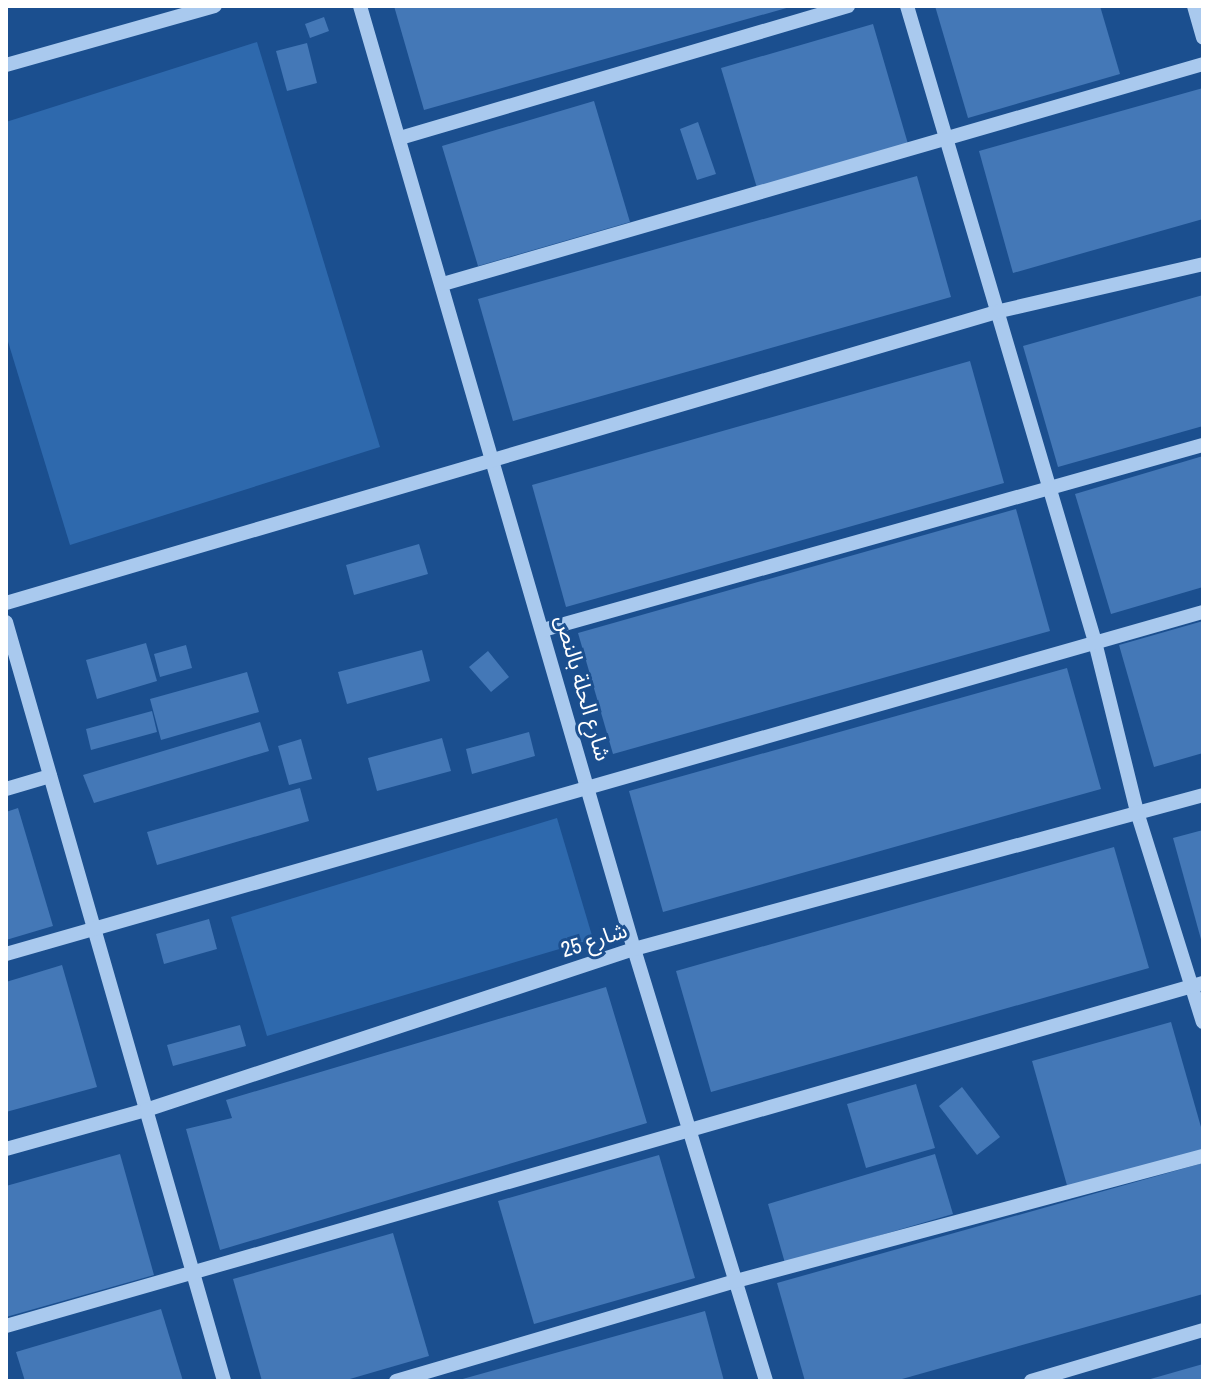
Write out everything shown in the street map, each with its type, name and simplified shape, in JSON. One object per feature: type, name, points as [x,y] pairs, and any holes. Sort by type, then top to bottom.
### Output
[{"type":"street","points":[[6,65],[215,6]]},
{"type":"street","name":"شارع الحلة بالنص","points":[[360,6],[634,949],[766,1381]]},
{"type":"street","points":[[400,138],[848,6]]},
{"type":"street","points":[[907,6],[1000,311],[1048,488],[1095,642],[1137,812],[1196,984],[1203,1022]]},
{"type":"street","points":[[1194,6],[1203,38]]},
{"type":"street","points":[[443,284],[947,141],[1203,64]]},
{"type":"street","points":[[6,603],[494,463],[1000,311],[1203,264]]},
{"type":"street","points":[[543,630],[1203,445]]},
{"type":"street","points":[[6,954],[1203,612]]},
{"type":"street","points":[[6,622],[90,928],[224,1381]]},
{"type":"street","points":[[6,789],[50,776]]},
{"type":"street","name":"شارع 25","points":[[6,1149],[146,1110],[634,949],[1203,795]]},
{"type":"street","points":[[6,1326],[689,1133],[1196,984]]},
{"type":"street","points":[[396,1381],[736,1281],[1203,1156]]},
{"type":"street","points":[[1031,1381],[1203,1330]]},
{"type":"shaded area","points":[[257,42],[380,447],[70,545],[6,335],[6,122]]},
{"type":"shaded area","points":[[557,818],[593,939],[267,1036],[231,917]]},
{"type":"building","points":[[394,6],[790,6],[790,7],[424,110]]},
{"type":"building","points":[[935,6],[1100,6],[1120,74],[968,118]]},
{"type":"building","points":[[324,17],[329,31],[310,38],[305,24]]},
{"type":"building","points":[[873,24],[908,144],[757,188],[721,68]]},
{"type":"building","points":[[307,43],[317,83],[287,91],[276,51]]},
{"type":"building","points":[[1203,88],[1203,219],[1013,273],[979,151]]},
{"type":"building","points":[[594,101],[630,222],[478,266],[442,146]]},
{"type":"building","points":[[698,122],[716,174],[697,180],[680,129]]},
{"type":"building","points":[[917,176],[951,297],[513,421],[478,299]]},
{"type":"building","points":[[1203,295],[1203,426],[1058,467],[1023,346]]},
{"type":"building","points":[[970,361],[1004,483],[566,607],[532,485]]},
{"type":"building","points":[[1203,456],[1203,587],[1111,614],[1075,494]]},
{"type":"building","points":[[1016,509],[1050,631],[613,754],[578,633]]},
{"type":"building","points":[[419,544],[428,574],[354,595],[346,565]]},
{"type":"building","points":[[1203,621],[1203,753],[1154,767],[1119,645]]},
{"type":"building","points":[[146,643],[157,681],[97,699],[86,660]]},
{"type":"building","points":[[186,645],[192,668],[160,677],[154,654]]},
{"type":"building","points":[[422,650],[430,681],[347,704],[338,672]]},
{"type":"building","points":[[488,651],[509,677],[491,692],[469,667]]},
{"type":"building","points":[[1067,668],[1101,789],[663,912],[629,791]]},
{"type":"building","points":[[247,672],[259,712],[161,740],[150,699]]},
{"type":"building","points":[[152,711],[157,732],[91,750],[86,729]]},
{"type":"building","points":[[260,722],[269,751],[94,803],[83,775]]},
{"type":"building","points":[[529,732],[535,756],[472,774],[466,749]]},
{"type":"building","points":[[442,738],[451,771],[377,791],[368,758]]},
{"type":"building","points":[[301,739],[312,779],[289,785],[278,746]]},
{"type":"building","points":[[300,788],[309,821],[157,865],[147,832]]},
{"type":"building","points":[[18,808],[53,926],[6,940],[6,812]]},
{"type":"building","points":[[1203,830],[1203,943],[1202,943],[1173,838]]},
{"type":"building","points":[[1114,847],[1149,968],[711,1092],[676,971]]},
{"type":"building","points":[[209,919],[217,949],[164,964],[156,934]]},
{"type":"building","points":[[62,965],[97,1087],[6,1112],[6,982]]},
{"type":"building","points":[[606,987],[647,1123],[220,1250],[186,1129],[232,1118],[226,1100]]},
{"type":"building","points":[[1171,1022],[1203,1134],[1203,1151],[1068,1189],[1032,1061]]},
{"type":"building","points":[[240,1025],[246,1046],[173,1066],[167,1045]]},
{"type":"building","points":[[916,1084],[935,1148],[866,1168],[847,1104]]},
{"type":"building","points":[[962,1087],[1000,1137],[977,1155],[939,1106]]},
{"type":"building","points":[[120,1154],[154,1275],[6,1317],[6,1186]]},
{"type":"building","points":[[935,1154],[953,1214],[785,1263],[768,1204]]},
{"type":"building","points":[[659,1155],[695,1278],[534,1324],[498,1201]]},
{"type":"building","points":[[1203,1163],[1203,1294],[895,1381],[805,1381],[777,1283]]},
{"type":"building","points":[[393,1233],[429,1356],[343,1381],[262,1381],[233,1279]]},
{"type":"building","points":[[161,1309],[183,1381],[25,1381],[16,1352]]},
{"type":"building","points":[[705,1311],[724,1381],[459,1381],[459,1380]]},
{"type":"building","points":[[1203,1364],[1203,1381],[1147,1381],[1147,1380]]}]
